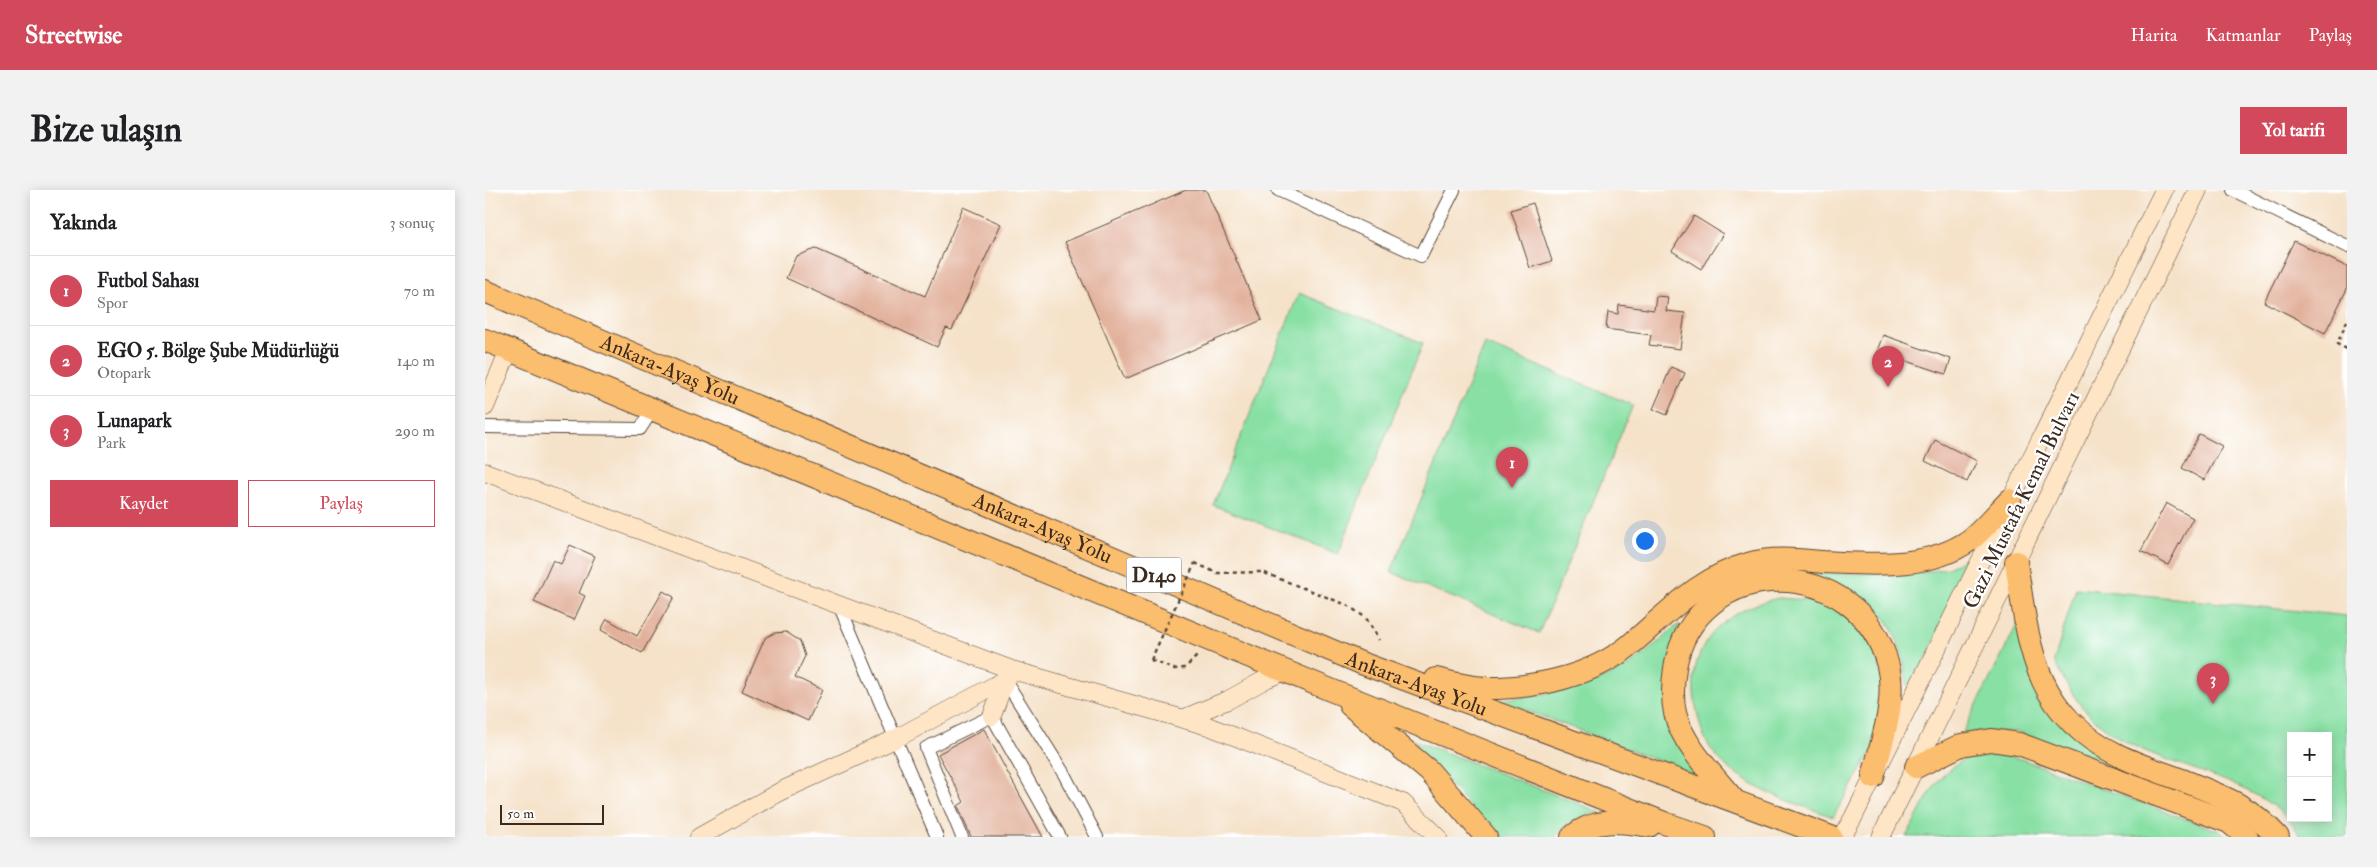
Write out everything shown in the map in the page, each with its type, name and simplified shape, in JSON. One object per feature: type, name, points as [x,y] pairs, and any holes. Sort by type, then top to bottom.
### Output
[{"type":"highway","name":"Ankara-Ayaş Yolu","points":[[485,291],[1361,663],[1831,837]]},
{"type":"highway","name":"Ankara-Ayaş Yolu","points":[[485,340],[1333,691],[1664,823],[1705,837]]},
{"type":"highway","points":[[1361,663],[1487,688],[1530,685],[1571,676],[1603,662],[1629,646],[1696,589],[1718,575],[1748,564],[1772,561],[1887,564],[1904,563],[1946,553],[1970,540],[2010,500]]},
{"type":"highway","points":[[2016,562],[2026,626],[2035,662],[2048,693],[2064,716],[2093,741],[2119,756],[2233,800],[2261,818],[2278,837]]},
{"type":"highway","points":[[1735,801],[1694,752],[1675,713],[1673,678],[1679,647],[1696,617],[1725,594],[1756,582],[1783,580],[1812,584],[1837,594],[1857,610],[1872,627],[1889,668],[1890,704],[1873,777]]},
{"type":"highway","points":[[1333,691],[1429,771],[1486,837]]},
{"type":"highway","points":[[1916,767],[1961,745],[1991,740],[2019,744],[2229,822],[2247,837]]},
{"type":"highway","points":[[1571,837],[1591,826],[1629,822],[1701,837]]},
{"type":"street","points":[[1278,190],[1421,256],[1454,190]]},
{"type":"street","name":"Gazi Mustafa Kemal Bulvarı","points":[[1842,837],[2164,190]]},
{"type":"street","name":"Gazi Mustafa Kemal Bulvarı","points":[[1883,833],[2198,190]]},
{"type":"street","points":[[2233,190],[2347,246]]},
{"type":"street","points":[[485,407],[509,350]]},
{"type":"street","points":[[485,427],[640,429],[653,409]]},
{"type":"street","points":[[485,472],[840,607],[1009,675],[1208,726],[1403,803],[1438,837]]},
{"type":"street","points":[[840,607],[937,837]]},
{"type":"street","points":[[1182,719],[1228,700],[1285,671]]},
{"type":"street","points":[[962,837],[927,748],[992,716],[1009,675]]},
{"type":"street","points":[[699,837],[781,791],[895,739],[1009,675]]},
{"type":"street","points":[[1009,675],[1097,837]]},
{"type":"street","points":[[992,716],[1060,837]]},
{"type":"path","points":[[2347,321],[2337,344],[2347,349]]},
{"type":"path","points":[[1200,654],[1185,668],[1174,669],[1151,660],[1195,563],[1217,573],[1262,572],[1347,605],[1366,618],[1379,640]]},
{"type":"green space","points":[[1299,293],[1423,343],[1338,554],[1213,505]]},
{"type":"green space","points":[[1485,344],[1633,405],[1539,633],[1391,572]]},
{"type":"green space","points":[[1979,551],[1908,695],[1903,658],[1898,642],[1891,627],[1881,613],[1869,601],[1854,591],[1835,583],[1790,574],[1920,573],[1948,568]]},
{"type":"green space","points":[[2076,588],[2347,616],[2347,837],[2301,837],[2290,822],[2332,822],[2332,732],[2287,732],[2287,818],[2266,801],[2242,788],[2160,757],[2113,734],[2085,710],[2066,683],[2054,661]]},
{"type":"green space","points":[[1779,598],[1823,601],[1841,611],[1874,645],[1883,683],[1872,751],[1833,817],[1769,793],[1739,776],[1726,766],[1714,753],[1705,738],[1697,711],[1694,689],[1695,669],[1701,651],[1711,636],[1724,623],[1740,612]]},
{"type":"green space","points":[[2020,619],[2026,651],[2116,766],[2018,732],[1992,732],[1960,738]]},
{"type":"green space","points":[[1679,624],[1671,671],[1704,778],[1499,700],[1577,687],[1608,676],[1637,659]]},
{"type":"green space","points":[[1411,739],[1600,812],[1581,817],[1569,823],[1559,831],[1556,837],[1496,837]]},
{"type":"green space","points":[[1994,752],[2021,759],[2219,831],[2229,837],[1906,837],[1930,793],[1949,770],[1961,761],[1976,755]]},
{"type":"building","points":[[1186,190],[1206,190],[1262,320],[1125,379],[1065,242]]},
{"type":"building","points":[[1533,203],[1552,261],[1530,268],[1511,210]]},
{"type":"building","points":[[963,207],[1001,224],[952,330],[946,328],[937,347],[786,278],[796,256],[816,249],[925,296]]},
{"type":"building","points":[[1694,216],[1723,234],[1701,269],[1672,251]]},
{"type":"building","points":[[2294,241],[2347,267],[2347,289],[2325,333],[2264,302]]},
{"type":"building","points":[[1656,296],[1668,297],[1666,311],[1685,313],[1680,349],[1649,345],[1651,335],[1606,329],[1608,312],[1618,314],[1619,305],[1654,310]]},
{"type":"building","points":[[1883,335],[1951,359],[1946,374],[1877,351]]},
{"type":"building","points":[[1671,367],[1685,373],[1667,415],[1653,409]]},
{"type":"building","points":[[2199,434],[2222,446],[2204,480],[2182,468]]},
{"type":"building","points":[[1935,440],[1977,461],[1967,482],[1925,461]]},
{"type":"building","points":[[2166,503],[2193,518],[2168,565],[2141,551]]},
{"type":"building","points":[[570,545],[595,556],[579,593],[585,596],[574,620],[534,602],[553,560],[561,564]]},
{"type":"building","points":[[663,591],[674,597],[642,653],[601,630],[607,619],[637,636]]},
{"type":"building","points":[[786,632],[800,641],[805,656],[795,677],[822,690],[808,721],[742,691],[765,638],[774,633]]},
{"type":"building","points":[[984,729],[1043,837],[971,837],[958,806],[964,802],[938,754]]},
{"type":"place","name":"EGO 5. Bölge Şube Müdürlüğü","points":[[1888,387]]},
{"type":"place","name":"Futbol Sahası","points":[[1512,488]]},
{"type":"place","name":"Lunapark","points":[[2213,704]]}]
